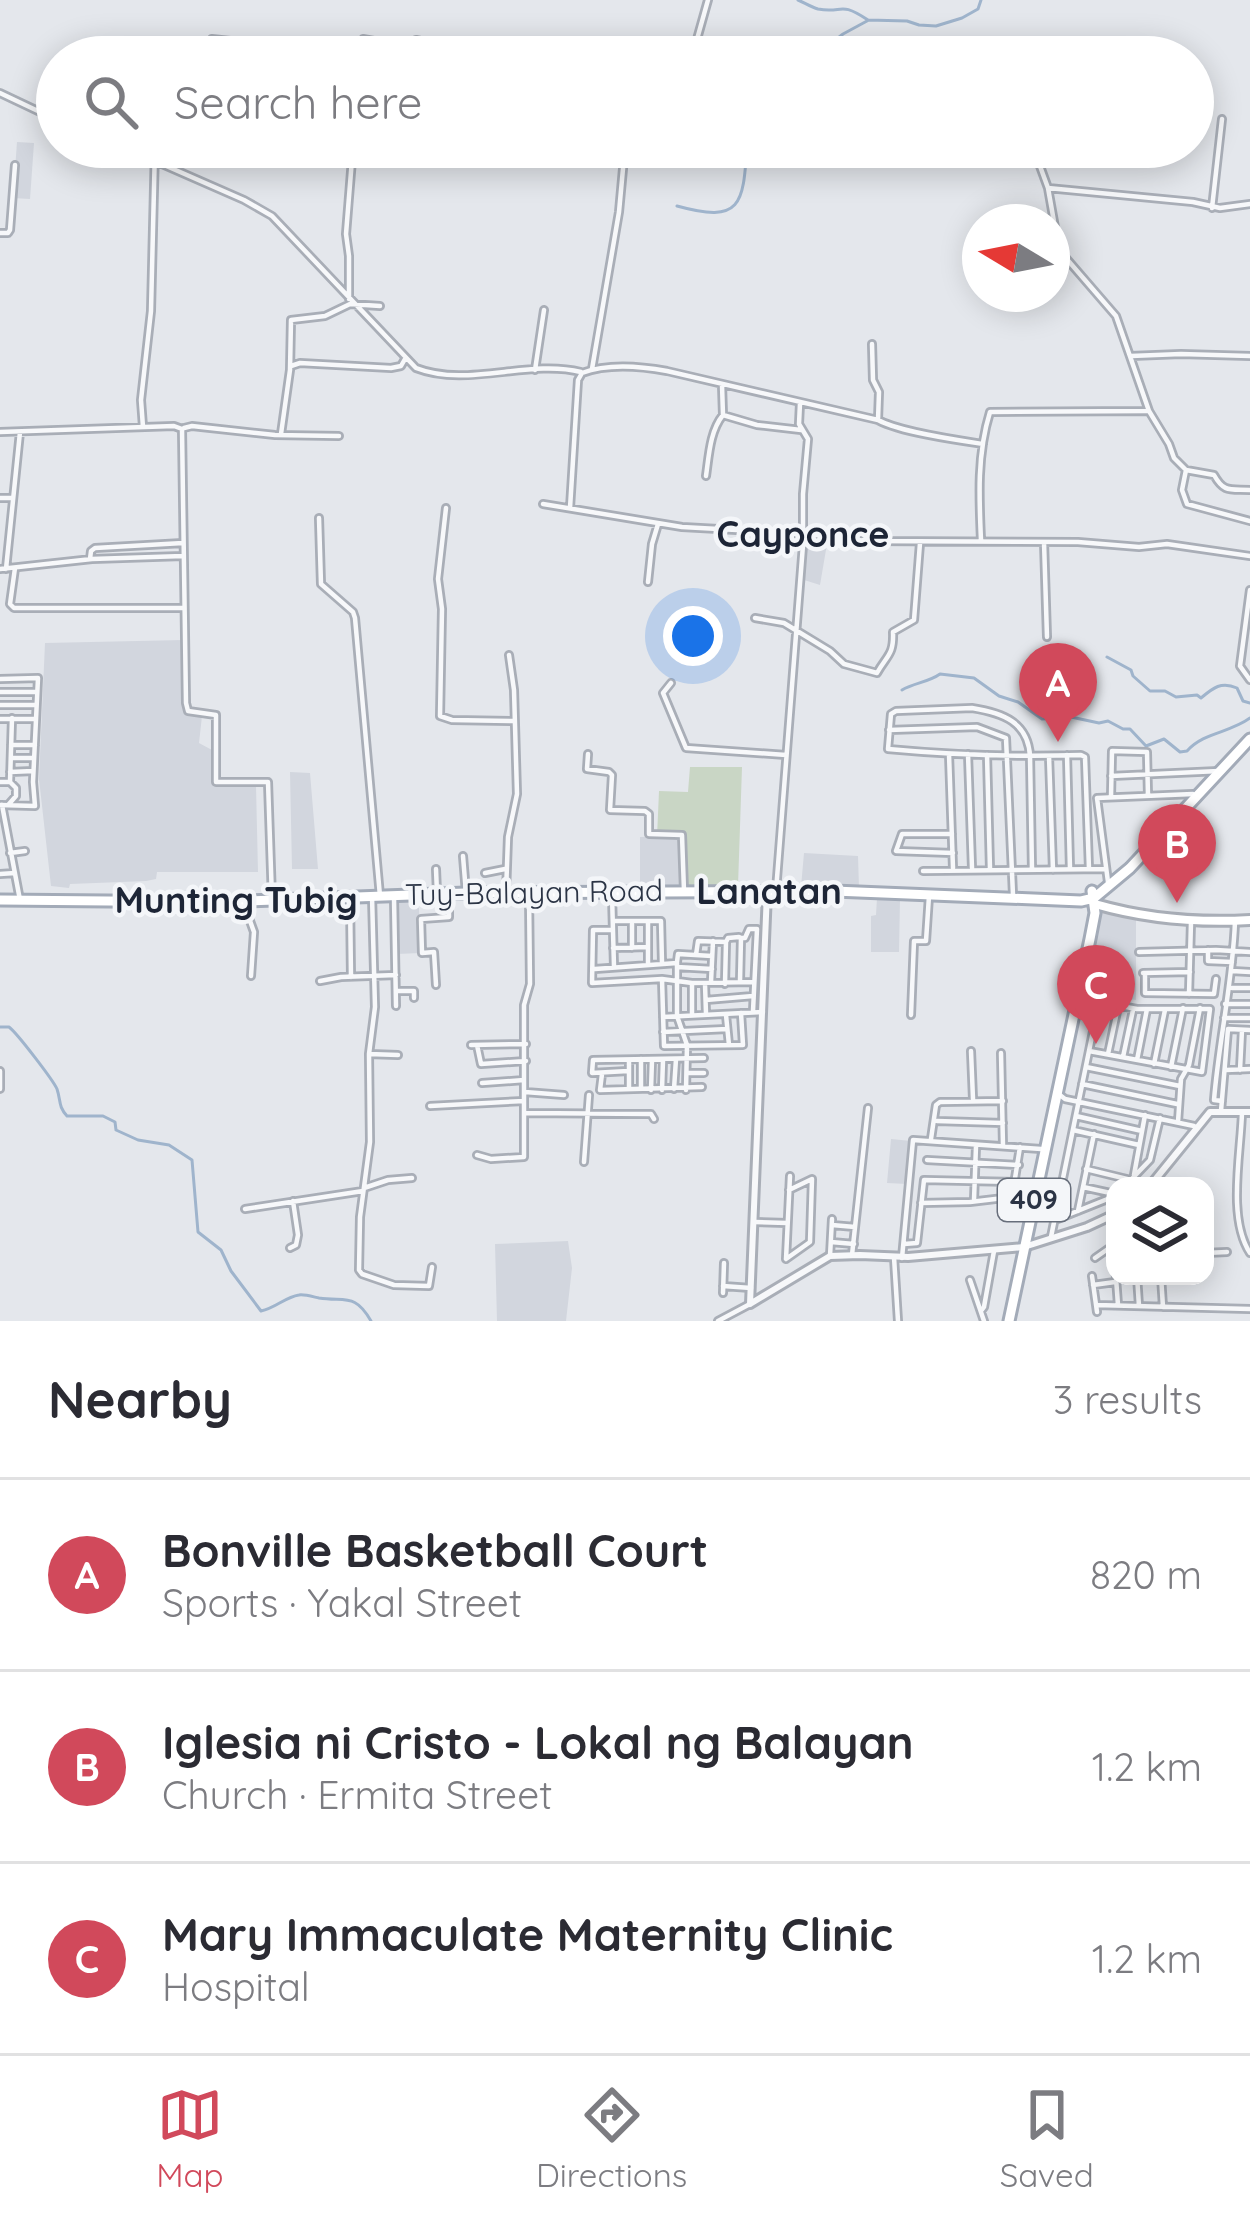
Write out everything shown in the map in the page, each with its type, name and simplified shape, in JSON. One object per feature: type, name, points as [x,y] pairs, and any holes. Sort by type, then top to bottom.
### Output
[{"type":"main road","name":"Tuy-Balayan Road","points":[[0,900],[684,891],[1094,898],[1130,868],[1250,739]]},
{"type":"main road","points":[[1094,898],[1138,915],[1250,920]]},
{"type":"main road","name":"409","points":[[1009,1321],[1058,1098],[1094,898]]},
{"type":"street","points":[[698,36],[708,0]]},
{"type":"street","points":[[0,93],[36,110]]},
{"type":"street","points":[[1212,208],[1222,119]]},
{"type":"street","points":[[0,233],[10,230],[15,165]]},
{"type":"street","points":[[143,427],[156,168]]},
{"type":"street","points":[[168,168],[272,216],[416,368],[430,373],[582,373]]},
{"type":"street","points":[[350,302],[346,234],[351,168]]},
{"type":"street","points":[[592,369],[623,168]]},
{"type":"street","points":[[1041,168],[1059,250],[1112,308],[1149,411],[1174,458],[1186,470],[1214,475],[1224,489],[1250,490]]},
{"type":"street","points":[[1048,188],[1212,208],[1250,205]]},
{"type":"street","points":[[280,434],[291,366],[291,320],[326,316],[350,302],[380,306]]},
{"type":"street","points":[[535,370],[544,310]]},
{"type":"street","points":[[872,344],[878,420]]},
{"type":"street","points":[[1131,356],[1250,356]]},
{"type":"street","points":[[291,366],[391,368],[401,366],[405,359]]},
{"type":"street","points":[[570,508],[578,380],[592,369],[643,367],[982,444]]},
{"type":"street","points":[[721,383],[723,415]]},
{"type":"street","points":[[750,1304],[763,1012],[803,535],[808,439],[798,418],[800,403]]},
{"type":"street","points":[[981,540],[978,497],[988,413],[1149,411]]},
{"type":"street","points":[[723,415],[801,430]]},
{"type":"street","points":[[706,476],[712,438],[723,415]]},
{"type":"street","points":[[0,432],[192,426],[339,436]]},
{"type":"street","points":[[182,429],[185,703],[188,711],[216,715],[217,782],[268,782],[272,899]]},
{"type":"street","points":[[20,432],[3,569],[90,559],[183,556]]},
{"type":"street","points":[[1186,470],[1182,490],[1186,504],[1250,521]]},
{"type":"street","points":[[0,498],[14,498]]},
{"type":"street","points":[[543,504],[658,524],[803,535],[920,543],[1078,542],[1139,548],[1167,544],[1250,556]]},
{"type":"street","points":[[446,508],[438,579],[440,716],[514,721]]},
{"type":"street","points":[[319,518],[321,584],[356,618],[376,896],[370,1142],[360,1216],[360,1273],[394,1286],[429,1286],[432,1267]]},
{"type":"street","points":[[648,582],[658,524]]},
{"type":"street","points":[[1044,542],[1047,637]]},
{"type":"street","points":[[90,559],[95,548],[182,543]]},
{"type":"street","points":[[755,617],[784,623],[844,664],[877,673],[890,657],[893,632],[914,620],[920,543]]},
{"type":"street","points":[[15,568],[10,604],[14,608],[184,608]]},
{"type":"street","points":[[1250,590],[1240,666],[1250,680]]},
{"type":"street","points":[[506,894],[508,837],[517,794],[509,655]]},
{"type":"street","points":[[3,677],[38,678],[35,806],[4,805]]},
{"type":"street","points":[[671,683],[664,688],[664,699],[686,748],[786,755]]},
{"type":"street","points":[[0,692],[37,692]]},
{"type":"street","points":[[0,705],[37,705]]},
{"type":"street","points":[[1032,870],[1030,756],[1029,742],[1019,725],[985,710],[890,714],[888,749],[1008,757],[1030,756],[1048,756],[1067,755],[1084,757],[1089,869]]},
{"type":"street","points":[[12,718],[10,782],[16,796],[4,805],[2,819],[20,901]]},
{"type":"street","points":[[0,719],[36,719]]},
{"type":"street","points":[[889,730],[977,727],[1006,738],[1013,897]]},
{"type":"street","points":[[11,745],[34,745]]},
{"type":"street","points":[[1111,797],[1112,751],[1147,752],[1148,796]]},
{"type":"street","points":[[588,754],[587,770],[612,775],[610,809],[645,811],[650,834],[682,836],[684,891]]},
{"type":"street","points":[[949,754],[953,870]]},
{"type":"street","points":[[968,754],[972,870]]},
{"type":"street","points":[[987,755],[990,870]]},
{"type":"street","points":[[1067,755],[1070,869]]},
{"type":"street","points":[[1048,756],[1052,870]]},
{"type":"street","points":[[11,758],[34,758]]},
{"type":"street","points":[[1111,776],[1220,771]]},
{"type":"street","points":[[10,772],[33,772]]},
{"type":"street","points":[[0,782],[10,782]]},
{"type":"street","points":[[1108,884],[1097,798],[1199,794]]},
{"type":"street","points":[[952,834],[902,834],[896,851],[952,853]]},
{"type":"street","points":[[0,845],[9,844]]},
{"type":"street","points":[[0,859],[25,851]]},
{"type":"street","points":[[463,856],[466,893]]},
{"type":"street","points":[[436,869],[449,917],[421,920],[422,952],[434,952],[436,985]]},
{"type":"street","points":[[485,873],[506,869]]},
{"type":"street","points":[[922,871],[1106,869]]},
{"type":"street","points":[[0,874],[14,873]]},
{"type":"street","points":[[612,892],[614,967]]},
{"type":"street","points":[[477,1155],[524,1158],[529,894]]},
{"type":"street","points":[[394,896],[397,1006]]},
{"type":"street","points":[[911,1015],[914,941],[926,941],[928,896]]},
{"type":"street","points":[[350,897],[351,977]]},
{"type":"street","points":[[248,900],[254,932],[251,976]]},
{"type":"street","points":[[613,921],[661,921],[662,964]]},
{"type":"street","points":[[632,921],[632,948]]},
{"type":"street","points":[[648,921],[648,965]]},
{"type":"street","points":[[1189,994],[1192,921]]},
{"type":"street","points":[[1218,1100],[1226,1070],[1224,1018],[1235,921]]},
{"type":"street","points":[[725,983],[728,938],[745,938],[748,929],[757,929],[753,1011]]},
{"type":"street","points":[[613,930],[593,930],[592,983],[754,982]]},
{"type":"street","points":[[740,983],[741,938]]},
{"type":"street","points":[[696,955],[698,941],[726,942]]},
{"type":"street","points":[[706,1014],[712,941]]},
{"type":"street","points":[[614,948],[648,947]]},
{"type":"street","points":[[1208,950],[1208,961],[1233,962]]},
{"type":"street","points":[[1139,952],[1250,952]]},
{"type":"street","points":[[686,1090],[687,1046],[677,1016],[678,954],[712,956]]},
{"type":"street","points":[[592,969],[662,964],[712,968]]},
{"type":"street","points":[[1232,971],[1250,972]]},
{"type":"street","points":[[1190,972],[1144,973],[1145,993],[1214,994],[1216,980]]},
{"type":"street","points":[[320,981],[396,975]]},
{"type":"street","points":[[662,979],[664,1046],[743,1045],[741,1012]]},
{"type":"street","points":[[692,982],[692,1015]]},
{"type":"street","points":[[1231,988],[1250,988]]},
{"type":"street","points":[[396,992],[414,991],[414,998]]},
{"type":"street","points":[[706,1000],[753,996]]},
{"type":"street","points":[[1077,998],[1133,1008],[1210,1009],[1202,1072],[1089,1051]]},
{"type":"street","points":[[1051,1238],[1099,1002]]},
{"type":"street","points":[[1225,1004],[1250,1004]]},
{"type":"street","points":[[1108,1054],[1118,1005]]},
{"type":"street","points":[[1123,1058],[1133,1008]]},
{"type":"street","points":[[1154,1064],[1166,1008]]},
{"type":"street","points":[[1171,1067],[1183,1008]]},
{"type":"street","points":[[1178,1122],[1180,1086],[1200,1008]]},
{"type":"street","points":[[1137,1060],[1147,1009]]},
{"type":"street","points":[[663,1017],[763,1012]]},
{"type":"street","points":[[726,1013],[729,1045]]},
{"type":"street","points":[[1224,1018],[1250,1018]]},
{"type":"street","points":[[663,1033],[727,1029]]},
{"type":"street","points":[[1226,1029],[1246,1030],[1240,1070]]},
{"type":"street","points":[[1221,1111],[1218,1100],[1226,1029]]},
{"type":"street","points":[[526,1044],[474,1045],[480,1063],[526,1061]]},
{"type":"street","points":[[971,1051],[973,1101]]},
{"type":"street","points":[[1001,1053],[1003,1146]]},
{"type":"street","points":[[370,1054],[398,1055]]},
{"type":"street","points":[[628,1071],[592,1073],[593,1060],[704,1058]]},
{"type":"street","points":[[640,1088],[641,1059]]},
{"type":"street","points":[[651,1090],[652,1059]]},
{"type":"street","points":[[662,1090],[663,1059]]},
{"type":"street","points":[[674,1090],[676,1059]]},
{"type":"street","points":[[605,1060],[600,1090],[702,1087]]},
{"type":"street","points":[[628,1089],[629,1060]]},
{"type":"street","points":[[1086,1067],[1180,1086]]},
{"type":"street","points":[[1226,1070],[1250,1069]]},
{"type":"street","points":[[0,1071],[0,1089]]},
{"type":"street","points":[[618,1071],[618,1089]]},
{"type":"street","points":[[687,1073],[704,1073]]},
{"type":"street","points":[[482,1083],[526,1080]]},
{"type":"street","points":[[1082,1084],[1179,1105]]},
{"type":"street","points":[[525,1092],[564,1095]]},
{"type":"street","points":[[584,1162],[589,1095]]},
{"type":"street","points":[[1058,1098],[1194,1126]]},
{"type":"street","points":[[430,1106],[524,1101]]},
{"type":"street","points":[[931,1141],[940,1102],[1003,1101]]},
{"type":"street","points":[[852,1255],[868,1108]]},
{"type":"street","points":[[1157,1177],[1210,1112],[1246,1112],[1237,1203],[1250,1253]]},
{"type":"street","points":[[523,1113],[651,1114],[654,1119]]},
{"type":"street","points":[[1131,1177],[1145,1115]]},
{"type":"street","points":[[1076,1116],[1142,1131]]},
{"type":"street","points":[[1135,1177],[1150,1160],[1160,1118]]},
{"type":"street","points":[[935,1121],[1003,1123]]},
{"type":"street","points":[[1073,1130],[1139,1144]]},
{"type":"street","points":[[1078,1211],[1094,1135]]},
{"type":"street","points":[[898,1321],[898,1257],[914,1140],[1044,1149]]},
{"type":"street","points":[[974,1201],[976,1144]]},
{"type":"street","points":[[921,1203],[1009,1199],[1014,1193],[1020,1147]]},
{"type":"street","points":[[1090,1153],[1104,1156]]},
{"type":"street","points":[[927,1160],[1019,1165]]},
{"type":"street","points":[[1086,1169],[1113,1177]]},
{"type":"street","points":[[790,1176],[786,1258],[809,1242],[812,1179],[790,1190]]},
{"type":"street","points":[[245,1209],[412,1178]]},
{"type":"street","points":[[903,1244],[917,1243],[924,1180],[1015,1182]]},
{"type":"street","points":[[1083,1187],[1106,1193]]},
{"type":"street","points":[[1055,1220],[1106,1199]]},
{"type":"street","points":[[290,1247],[297,1241],[293,1201]]},
{"type":"street","points":[[718,1321],[830,1256],[898,1257],[1024,1247],[1106,1218]]},
{"type":"street","points":[[754,1222],[787,1223]]},
{"type":"street","points":[[830,1256],[832,1222],[855,1227]]},
{"type":"street","points":[[831,1242],[854,1244]]},
{"type":"street","points":[[1094,1258],[1106,1250]]},
{"type":"street","points":[[981,1311],[994,1251]]},
{"type":"street","points":[[1214,1253],[1227,1252]]},
{"type":"street","points":[[724,1263],[723,1290],[751,1288]]},
{"type":"street","points":[[1092,1276],[1096,1308],[1250,1309]]},
{"type":"street","points":[[970,1280],[984,1321]]},
{"type":"street","points":[[1094,1285],[1106,1283]]},
{"type":"street","points":[[1115,1285],[1118,1306]]},
{"type":"street","points":[[1138,1285],[1139,1307]]},
{"type":"street","points":[[1162,1285],[1163,1307]]},
{"type":"shaded area","points":[[17,142],[34,143],[30,199],[13,198]]},
{"type":"shaded area","points":[[805,536],[828,538],[820,585],[801,579]]},
{"type":"shaded area","points":[[183,640],[184,703],[188,713],[202,716],[199,743],[212,750],[211,782],[256,786],[258,872],[157,872],[156,879],[146,881],[51,886],[39,779],[45,643]]},
{"type":"shaded area","points":[[290,772],[310,773],[318,869],[292,869]]},
{"type":"shaded area","points":[[681,836],[682,889],[640,889],[640,837]]},
{"type":"shaded area","points":[[804,853],[858,856],[859,888],[801,887]]},
{"type":"shaded area","points":[[877,898],[900,899],[899,952],[871,952],[871,916],[876,915]]},
{"type":"shaded area","points":[[415,900],[420,953],[397,954],[395,901]]},
{"type":"shaded area","points":[[1098,911],[1136,920],[1136,1000],[1082,992]]},
{"type":"shaded area","points":[[891,1139],[911,1141],[907,1184],[887,1183]]},
{"type":"shaded area","points":[[568,1241],[572,1268],[566,1321],[497,1321],[495,1244]]},
{"type":"green space","points":[[690,767],[742,767],[738,886],[682,886],[681,837],[657,837],[659,791],[688,792]]},
{"type":"waterway","points":[[798,0],[818,9],[846,9],[868,20],[936,26],[978,9],[981,0]]},
{"type":"waterway","points":[[840,36],[867,21]]},
{"type":"waterway","points":[[677,206],[727,210],[740,195],[745,168]]},
{"type":"waterway","points":[[1107,657],[1131,670],[1150,691],[1201,698],[1226,685],[1237,688],[1243,701],[1250,703]]},
{"type":"waterway","points":[[902,690],[940,674],[974,678],[1042,719],[1108,721],[1130,729],[1146,746],[1164,739],[1180,752],[1250,718]]},
{"type":"waterway","name":"Munting Tubig","points":[[0,1027],[9,1027],[42,1067],[67,1116],[103,1116],[115,1122],[116,1130],[138,1140],[169,1145],[192,1160],[198,1232],[221,1250],[261,1311],[304,1295],[355,1302],[371,1321]]},
{"type":"place","name":"Bonville Basketball Court","points":[[1058,742]]},
{"type":"place","name":"Iglesia ni Cristo - Lokal ng Balayan","points":[[1177,903]]},
{"type":"place","name":"Mary Immaculate Maternity Clinic","points":[[1096,1044]]},
{"type":"district","name":"Cayponce","points":[[803,534]]},
{"type":"district","name":"Lanatan","points":[[769,891]]},
{"type":"district","name":"Munting Tubig","points":[[236,900]]}]
